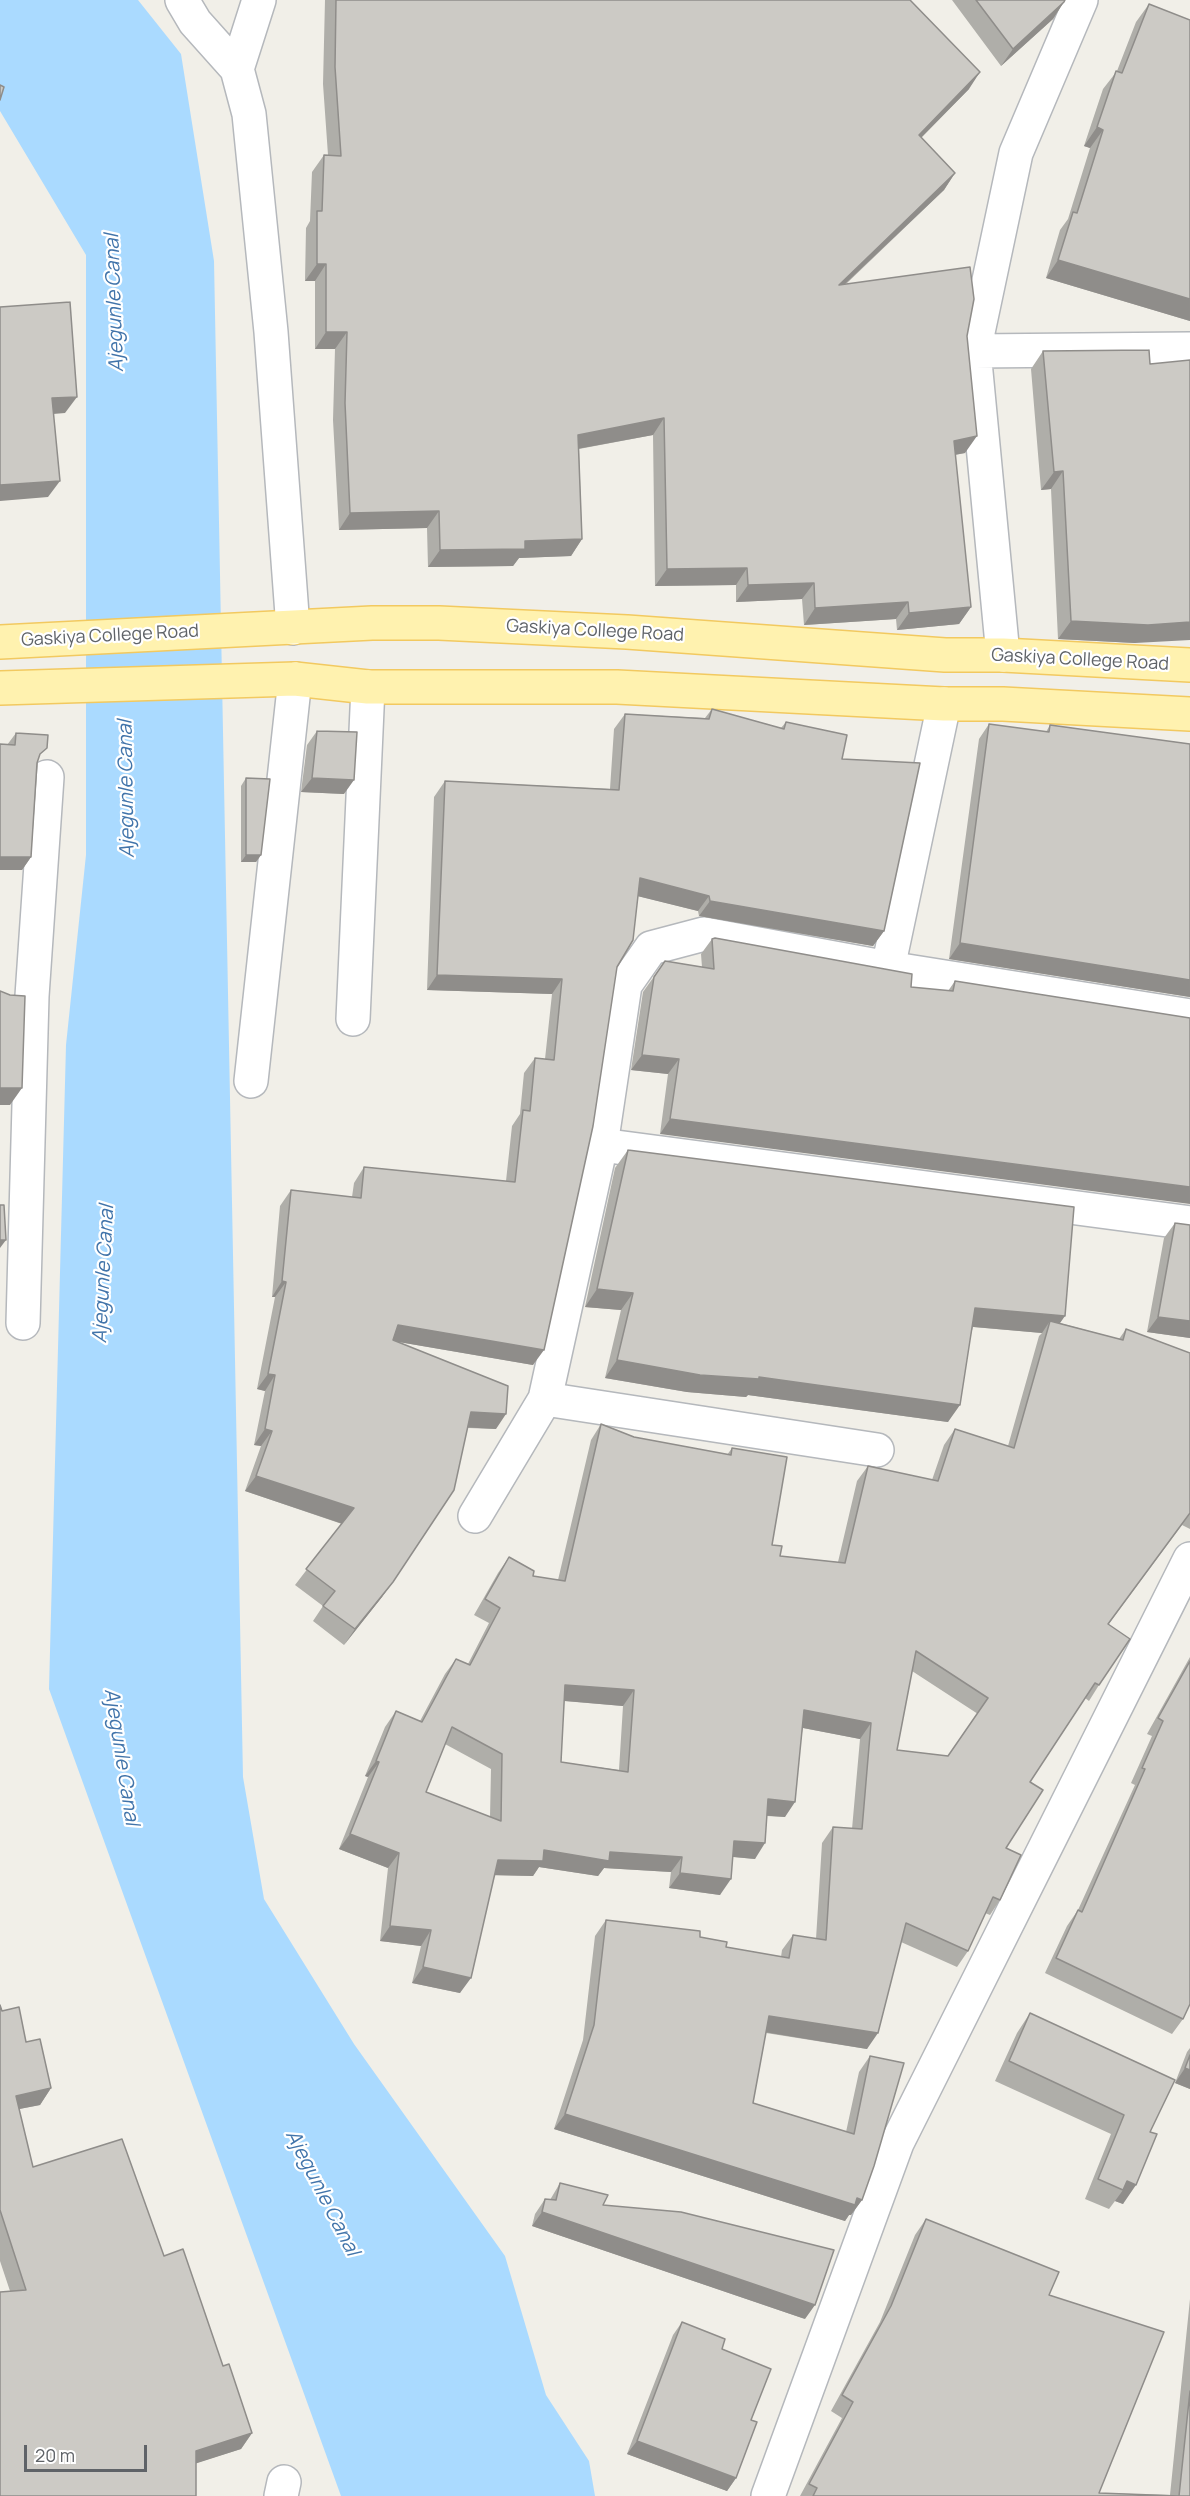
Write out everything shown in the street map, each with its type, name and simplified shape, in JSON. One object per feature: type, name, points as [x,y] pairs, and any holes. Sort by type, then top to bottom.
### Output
[{"type":"main road","name":"Gaskiya College Road","points":[[0,642],[372,622],[627,632],[945,655],[1003,655],[1190,665]]},
{"type":"main road","points":[[0,688],[295,679],[368,687],[617,687],[1190,714]]},
{"type":"street","points":[[182,0],[195,21],[237,69],[249,114],[271,332],[293,628]]},
{"type":"street","points":[[237,69],[258,0]]},
{"type":"street","points":[[1003,655],[974,351],[1016,153],[1080,0]]},
{"type":"street","points":[[974,351],[1190,349]]},
{"type":"street","points":[[251,1081],[295,679]]},
{"type":"street","points":[[353,1019],[368,687]]},
{"type":"street","points":[[888,968],[944,704]]},
{"type":"street","points":[[23,1323],[33,996],[47,777]]},
{"type":"street","points":[[475,1516],[545,1399],[601,1145],[626,985],[651,948],[704,934],[888,968],[1190,1016]]},
{"type":"street","points":[[0,994],[33,996]]},
{"type":"street","points":[[601,1145],[1190,1223]]},
{"type":"street","points":[[545,1399],[877,1450]]},
{"type":"street","points":[[768,2496],[897,2143],[1190,1559]]},
{"type":"water","name":"Ajegunle Canal","points":[[0,0],[138,0],[181,54],[214,261],[243,1777],[264,1899],[354,2044],[505,2256],[546,2395],[589,2461],[595,2496],[341,2496],[49,1689],[66,1045],[86,855],[86,255],[0,111]]},
{"type":"building","points":[[336,0],[910,0],[980,72],[919,135],[955,173],[839,285],[970,267],[974,299],[967,336],[977,436],[954,441],[971,607],[909,613],[908,602],[815,608],[814,583],[748,585],[747,568],[667,569],[664,418],[578,435],[582,539],[525,541],[525,549],[440,550],[439,511],[350,513],[345,403],[347,332],[326,332],[326,264],[317,264],[317,211],[322,211],[324,155],[341,156],[335,67]]},
{"type":"building","points":[[976,0],[1065,0],[1013,49]]},
{"type":"building","points":[[1149,4],[1190,20],[1190,299],[1058,260],[1073,212],[1077,213],[1103,130],[1097,127],[1116,71],[1122,73]]},
{"type":"building","points":[[0,85],[4,87],[0,100]]},
{"type":"building","points":[[70,302],[77,397],[52,398],[60,481],[0,485],[0,307]]},
{"type":"building","points":[[1149,350],[1150,364],[1190,360],[1190,622],[1148,625],[1071,621],[1063,471],[1054,472],[1043,351]]},
{"type":"building","points":[[712,709],[784,729],[786,722],[847,735],[842,759],[920,763],[884,931],[710,901],[709,896],[640,878],[633,940],[617,967],[593,1126],[544,1350],[398,1325],[393,1340],[508,1386],[506,1414],[471,1412],[454,1490],[393,1582],[355,1629],[323,1606],[335,1591],[306,1569],[354,1508],[256,1476],[272,1431],[265,1429],[275,1375],[268,1374],[286,1282],[282,1281],[291,1190],[361,1198],[364,1167],[515,1182],[523,1110],[530,1111],[535,1058],[554,1060],[562,979],[437,975],[445,781],[619,790],[625,714],[709,719]]},
{"type":"building","points":[[989,724],[1049,732],[1050,725],[1190,744],[1190,980],[960,943]]},
{"type":"building","points":[[317,731],[357,732],[354,780],[312,778]]},
{"type":"building","points":[[16,733],[48,735],[47,748],[40,754],[37,763],[31,857],[0,857],[0,744],[15,745]]},
{"type":"building","points":[[246,778],[270,779],[261,855],[246,855]]},
{"type":"building","points":[[712,939],[912,974],[911,987],[953,991],[955,981],[1190,1018],[1190,1187],[670,1119],[679,1059],[642,1055],[654,977],[665,961],[714,969]]},
{"type":"building","points":[[0,991],[10,995],[25,996],[22,1088],[0,1088]]},
{"type":"building","points":[[628,1150],[1074,1207],[1065,1316],[975,1308],[960,1405],[759,1377],[759,1379],[700,1375],[617,1360],[633,1293],[597,1289]]},
{"type":"building","points":[[0,1205],[4,1205],[6,1240],[0,1240]]},
{"type":"building","points":[[1175,1223],[1190,1225],[1190,1321],[1158,1317]]},
{"type":"building","points":[[1050,1321],[1123,1340],[1126,1329],[1190,1353],[1190,1513],[1108,1624],[1130,1639],[1099,1685],[1095,1683],[1030,1782],[1043,1790],[1006,1848],[1021,1855],[1000,1900],[993,1897],[968,1951],[906,1923],[878,2033],[769,2016],[753,2103],[854,2134],[870,2056],[904,2063],[862,2200],[857,2198],[855,2205],[565,2114],[594,2025],[606,1920],[700,1931],[700,1937],[727,1942],[726,1947],[789,1958],[793,1935],[826,1940],[833,1827],[862,1829],[871,1723],[804,1710],[795,1802],[768,1799],[765,1843],[734,1841],[731,1879],[680,1873],[682,1857],[610,1852],[609,1861],[544,1850],[543,1861],[498,1860],[471,1978],[423,1967],[431,1930],[390,1926],[399,1853],[350,1834],[379,1762],[376,1761],[396,1711],[422,1722],[456,1659],[470,1665],[500,1608],[485,1599],[509,1557],[534,1571],[533,1576],[565,1581],[601,1424],[634,1437],[731,1455],[732,1448],[787,1457],[772,1545],[782,1546],[780,1556],[845,1563],[868,1466],[938,1481],[955,1429],[1014,1448]],"holes":[[[916,1651],[988,1698],[948,1756],[897,1750]],[[565,1685],[634,1690],[628,1772],[561,1762]],[[452,1727],[502,1754],[501,1821],[426,1792]]]},
{"type":"building","points":[[1190,1661],[1190,2004],[1183,2019],[1056,1958],[1078,1910],[1082,1912],[1145,1769],[1142,1768],[1163,1721],[1158,1718]]},
{"type":"building","points":[[0,2005],[2,2011],[19,2007],[26,2042],[40,2039],[51,2088],[16,2096],[33,2167],[122,2139],[164,2256],[183,2249],[223,2366],[229,2364],[252,2433],[196,2451],[196,2496],[0,2496],[0,2292],[26,2290],[0,2210]]},
{"type":"building","points":[[1030,2013],[1175,2080],[1150,2132],[1157,2134],[1136,2185],[1127,2181],[1123,2190],[1098,2179],[1124,2115],[1009,2061]]},
{"type":"building","points":[[1190,2055],[1190,2070],[1185,2068]]},
{"type":"building","points":[[560,2183],[608,2195],[603,2205],[681,2212],[834,2250],[815,2305],[542,2212],[545,2199],[556,2200]]},
{"type":"building","points":[[926,2219],[1059,2272],[1049,2295],[1164,2332],[1099,2493],[1179,2496],[813,2496],[817,2488],[809,2484],[853,2402],[842,2395],[891,2306]]},
{"type":"building","points":[[682,2322],[725,2339],[722,2349],[771,2369],[751,2420],[757,2422],[736,2478],[637,2441]]},
{"type":"building","points":[[1190,2391],[1190,2496],[1179,2496]]}]
